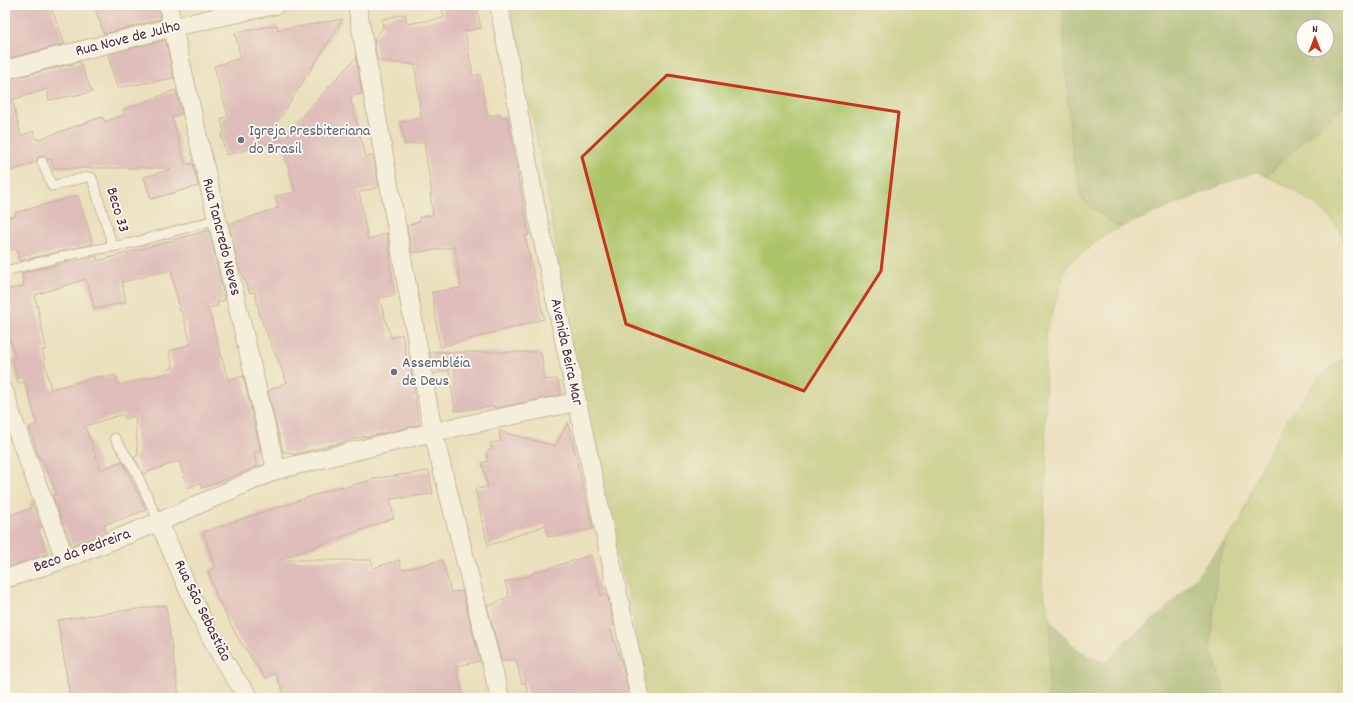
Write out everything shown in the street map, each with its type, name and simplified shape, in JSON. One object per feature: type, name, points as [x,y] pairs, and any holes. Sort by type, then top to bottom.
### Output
[{"type":"street","name":"Rua Tancredo Neves","points":[[168,5],[206,175],[218,219],[276,470]]},
{"type":"street","name":"Rua Nove de Julho","points":[[5,70],[173,27],[275,5]]},
{"type":"street","points":[[357,5],[433,432],[500,698]]},
{"type":"street","name":"Avenida Beira Mar","points":[[499,5],[536,208],[640,698]]},
{"type":"street","points":[[5,393],[12,417],[65,559]]},
{"type":"street","name":"Beco da Pedreira","points":[[5,579],[65,559],[159,522],[276,470],[433,432],[576,402]]},
{"type":"street","name":"Rua São Sebastião","points":[[159,522],[208,630],[242,689],[250,698]]},
{"type":"lane","name":"Beco 33","points":[[42,162],[52,186],[86,177],[92,178],[113,247]]},
{"type":"lane","name":"Beco 33","points":[[5,271],[72,254],[113,247],[218,219]]},
{"type":"lane","points":[[116,438],[135,470],[159,522]]},
{"type":"highlighted area","points":[[667,75],[899,112],[881,271],[804,391],[626,324],[582,157]]},
{"type":"green space","points":[[510,5],[1064,5],[1064,48],[1073,159],[1082,199],[1116,226],[1124,226],[1106,234],[1067,265],[1046,332],[1045,424],[1047,460],[1042,586],[1051,621],[1048,698],[644,698],[634,621],[621,568],[599,504],[544,176]]},
{"type":"green space","points":[[1064,5],[1348,5],[1348,103],[1305,139],[1266,176],[1257,172],[1231,181],[1124,226],[1116,226],[1082,199],[1073,159],[1064,48]]},
{"type":"green space","points":[[1348,103],[1348,250],[1338,228],[1328,215],[1303,196],[1266,176],[1305,139]]},
{"type":"green space","points":[[1348,355],[1348,698],[1227,698],[1210,648],[1218,565],[1227,538],[1240,522],[1262,464],[1287,420],[1322,374]]},
{"type":"green space","points":[[1227,538],[1218,565],[1210,648],[1227,698],[1048,698],[1051,621],[1075,647],[1090,657],[1108,662],[1126,641],[1163,612],[1196,577]]},
{"type":"building","points":[[5,5],[50,5],[65,44],[5,59]]},
{"type":"building","points":[[94,5],[158,5],[160,19],[104,34]]},
{"type":"building","points":[[442,5],[476,5],[481,28],[465,31],[473,76],[480,74],[487,116],[499,114],[499,117],[507,116],[529,235],[525,236],[544,319],[440,347],[432,292],[461,288],[455,247],[412,253],[407,226],[420,221],[419,217],[433,215],[430,194],[432,194],[424,142],[405,145],[400,122],[421,118],[415,65],[377,60],[374,38],[383,28],[382,19],[405,14],[407,24],[444,18]]},
{"type":"building","points":[[343,19],[275,126],[285,134],[356,58],[362,94],[350,97],[366,157],[373,156],[379,187],[359,192],[368,240],[387,233],[391,257],[389,258],[395,295],[379,298],[391,338],[402,334],[407,359],[409,358],[419,425],[366,436],[292,455],[291,452],[283,452],[268,391],[287,382],[260,317],[255,292],[250,293],[239,267],[229,224],[278,208],[275,196],[295,192],[282,140],[226,155],[221,135],[224,133],[221,119],[228,116],[214,66],[241,58],[235,33],[277,25],[278,30]]},
{"type":"building","points":[[165,40],[174,78],[117,88],[108,55]]},
{"type":"building","points":[[80,62],[92,92],[49,100],[47,89],[5,102],[5,80]]},
{"type":"building","points":[[176,90],[182,113],[172,117],[185,164],[193,164],[198,186],[151,199],[144,177],[171,168],[54,168],[51,159],[48,160],[42,156],[38,158],[36,162],[11,171],[5,160],[5,102],[13,102],[21,136],[33,131],[37,140],[102,117],[105,122],[125,115],[123,110]]},
{"type":"building","points":[[78,195],[93,244],[19,261],[17,249],[5,251],[5,218],[16,216],[15,213]]},
{"type":"building","points":[[209,230],[225,300],[217,302],[218,306],[208,308],[228,380],[243,376],[261,452],[254,452],[257,467],[202,488],[200,483],[188,488],[179,461],[143,474],[134,457],[138,455],[135,416],[125,419],[123,414],[85,426],[101,470],[122,461],[146,510],[104,525],[106,531],[72,545],[52,495],[57,494],[41,458],[39,458],[29,427],[37,424],[25,382],[18,383],[12,359],[15,358],[5,319],[5,290],[24,286],[22,273],[97,256],[98,261]],"holes":[[[171,270],[180,311],[182,311],[191,344],[169,351],[173,368],[168,370],[169,373],[118,385],[115,375],[103,378],[103,376],[51,389],[42,350],[46,349],[35,295],[86,279],[95,309],[126,302],[122,282]]]},
{"type":"building","points":[[430,352],[541,352],[545,380],[557,379],[561,395],[494,408],[494,406],[455,411],[449,370],[433,374]]},
{"type":"building","points":[[568,423],[593,529],[548,537],[546,525],[488,546],[475,489],[488,487],[482,463],[488,461],[486,452],[492,449],[490,443],[501,441],[499,431],[555,446]]},
{"type":"building","points":[[429,471],[433,494],[390,499],[394,518],[279,560],[371,560],[373,568],[399,560],[402,570],[442,560],[451,592],[462,591],[480,661],[456,666],[463,698],[286,698],[275,673],[265,678],[238,638],[216,595],[208,571],[215,567],[203,532],[342,486],[342,488],[378,478]]},
{"type":"building","points":[[31,501],[42,528],[37,525],[47,554],[5,568],[5,517],[31,508]]},
{"type":"building","points":[[591,555],[601,595],[607,594],[614,625],[610,626],[623,668],[629,698],[529,698],[525,682],[522,684],[516,660],[501,660],[487,605],[492,605],[509,596],[505,582],[533,575],[533,573]]},
{"type":"building","points":[[166,605],[179,698],[70,698],[58,620]]},
{"type":"place","name":"Igreja Presbiteriana do Brasil","points":[[241,140]]},
{"type":"place","name":"Assembléia de Deus","points":[[394,372]]}]
